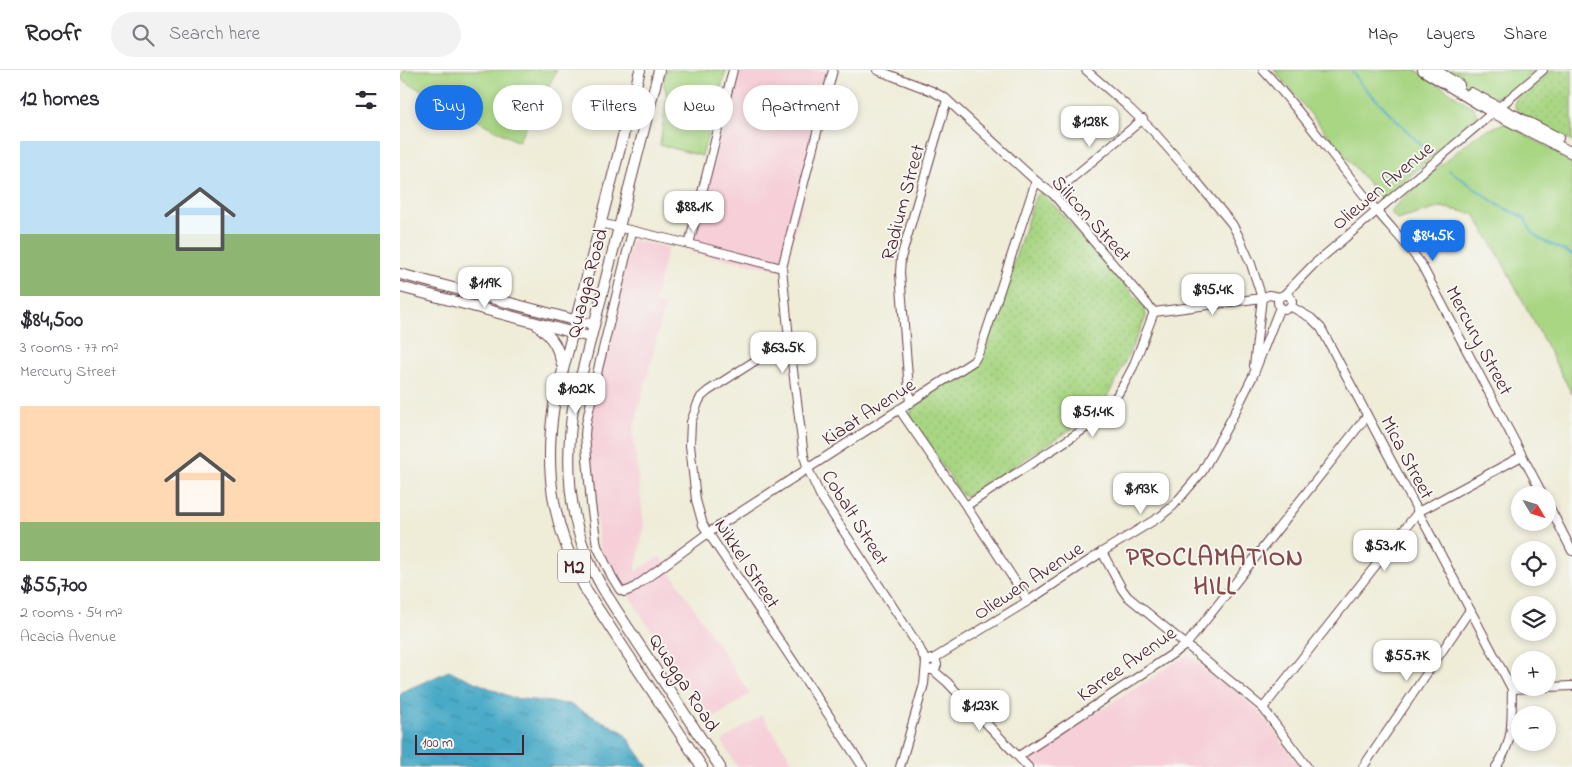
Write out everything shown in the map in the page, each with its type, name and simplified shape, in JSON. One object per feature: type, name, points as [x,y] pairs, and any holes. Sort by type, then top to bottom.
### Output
[{"type":"main road","name":"Quagga Road","points":[[640,70],[600,223],[574,333],[563,369],[551,425],[550,466],[558,521],[573,564],[587,592],[702,767]]},
{"type":"main road","name":"Quagga Road","points":[[659,70],[573,408],[569,448],[569,483],[580,534],[593,569],[611,602],[720,767]]},
{"type":"main road","points":[[1423,70],[1572,152]]},
{"type":"main road","points":[[1435,70],[1496,110],[1572,146]]},
{"type":"main road","points":[[400,274],[593,325]]},
{"type":"main road","points":[[400,287],[590,337]]},
{"type":"main road","points":[[534,323],[554,340],[563,369]]},
{"type":"street","points":[[689,244],[734,70]]},
{"type":"street","name":"Cobalt Street","points":[[834,70],[782,268],[804,456],[820,495],[919,647],[947,682],[1028,767]]},
{"type":"street","name":"Silicon Street","points":[[877,70],[932,91],[947,100],[1052,194],[1154,312]]},
{"type":"street","points":[[1086,70],[1142,120],[1189,172],[1232,224],[1251,264],[1262,298]]},
{"type":"street","name":"Mercury Street","points":[[1262,70],[1320,138],[1421,264],[1538,486]]},
{"type":"street","name":"Oliewen Avenue","points":[[932,664],[947,650],[1028,601],[1161,516],[1173,506],[1197,480],[1232,418],[1253,376],[1274,322],[1294,284],[1313,265],[1543,70]]},
{"type":"street","name":"Radium Street","points":[[910,403],[900,273],[901,258],[947,100]]},
{"type":"street","points":[[1052,194],[1142,120]]},
{"type":"street","name":"Kiaat Avenue","points":[[632,232],[599,365],[585,435],[597,546],[608,570],[621,591],[625,592],[632,589],[708,533],[974,361],[978,355],[1036,181]]},
{"type":"street","points":[[600,223],[782,268]]},
{"type":"street","points":[[966,506],[1095,422],[1114,400],[1124,384],[1133,367],[1154,312],[1262,298],[1266,295],[1271,295],[1284,302]]},
{"type":"street","name":"Oliewen Avenue","points":[[1253,376],[1262,298]]},
{"type":"street","name":"Mica Street","points":[[1284,302],[1311,318],[1321,328],[1511,687]]},
{"type":"street","name":"Nikkel Street","points":[[789,339],[708,391],[700,399],[693,414],[690,445],[696,500],[701,521],[708,533],[863,767]]},
{"type":"street","points":[[899,409],[966,506],[1028,601]]},
{"type":"street","name":"Karree Avenue","points":[[1019,756],[1186,645],[1367,416]]},
{"type":"street","points":[[1263,708],[1418,512],[1522,456]]},
{"type":"street","points":[[1556,520],[1572,551]]},
{"type":"street","points":[[1102,552],[1127,596],[1263,708],[1307,767]]},
{"type":"street","points":[[1363,767],[1470,610]]},
{"type":"street","points":[[900,767],[924,684],[932,664]]},
{"type":"street","points":[[1556,687],[1572,686]]},
{"type":"street","points":[[1496,767],[1507,750],[1510,741],[1512,696]]},
{"type":"shaded area","points":[[738,70],[836,70],[832,85],[743,85],[743,130],[821,130],[790,251],[787,271],[691,252],[723,130],[733,130],[733,89]]},
{"type":"shaded area","points":[[632,240],[668,247],[654,302],[665,306],[633,432],[644,527],[635,572],[660,556],[750,694],[709,721],[600,550],[586,427]]},
{"type":"shaded area","points":[[1187,655],[1258,709],[1300,767],[1029,767],[1022,760]]},
{"type":"shaded area","points":[[762,715],[796,767],[737,767],[722,741]]},
{"type":"green space","points":[[404,70],[557,70],[549,85],[493,85],[493,129],[483,123],[483,85],[415,85],[415,87],[400,79]]},
{"type":"green space","points":[[666,70],[726,70],[722,85],[665,85],[665,88],[663,81]]},
{"type":"green space","points":[[1274,70],[1416,70],[1474,108],[1477,116],[1475,120],[1382,200]]},
{"type":"green space","points":[[1441,70],[1535,70],[1513,90],[1498,97],[1472,89]]},
{"type":"green space","points":[[1550,70],[1572,70],[1572,142],[1522,115],[1515,105],[1518,97]]},
{"type":"green space","points":[[665,110],[665,130],[709,130],[702,156],[660,145]]},
{"type":"green space","points":[[1504,123],[1572,160],[1572,394],[1499,256],[1474,214],[1441,207],[1397,220],[1390,211],[1477,135]]},
{"type":"green space","points":[[496,130],[524,130],[518,142]]},
{"type":"green space","points":[[1039,193],[1043,193],[1145,308],[1146,317],[1105,400],[1085,420],[966,496],[962,495],[912,421],[910,413],[915,402],[972,367],[981,357],[988,342],[1035,197]]},
{"type":"water","points":[[449,671],[513,698],[569,704],[623,732],[648,767],[400,767],[400,695],[404,691]]},
{"type":"waterway","points":[[1351,70],[1361,84],[1429,153]]},
{"type":"waterway","points":[[1449,170],[1498,205],[1525,218],[1529,227],[1538,238],[1572,255]]},
{"type":"district","name":"PROCLAMATION HILL","points":[[1215,570]]}]
